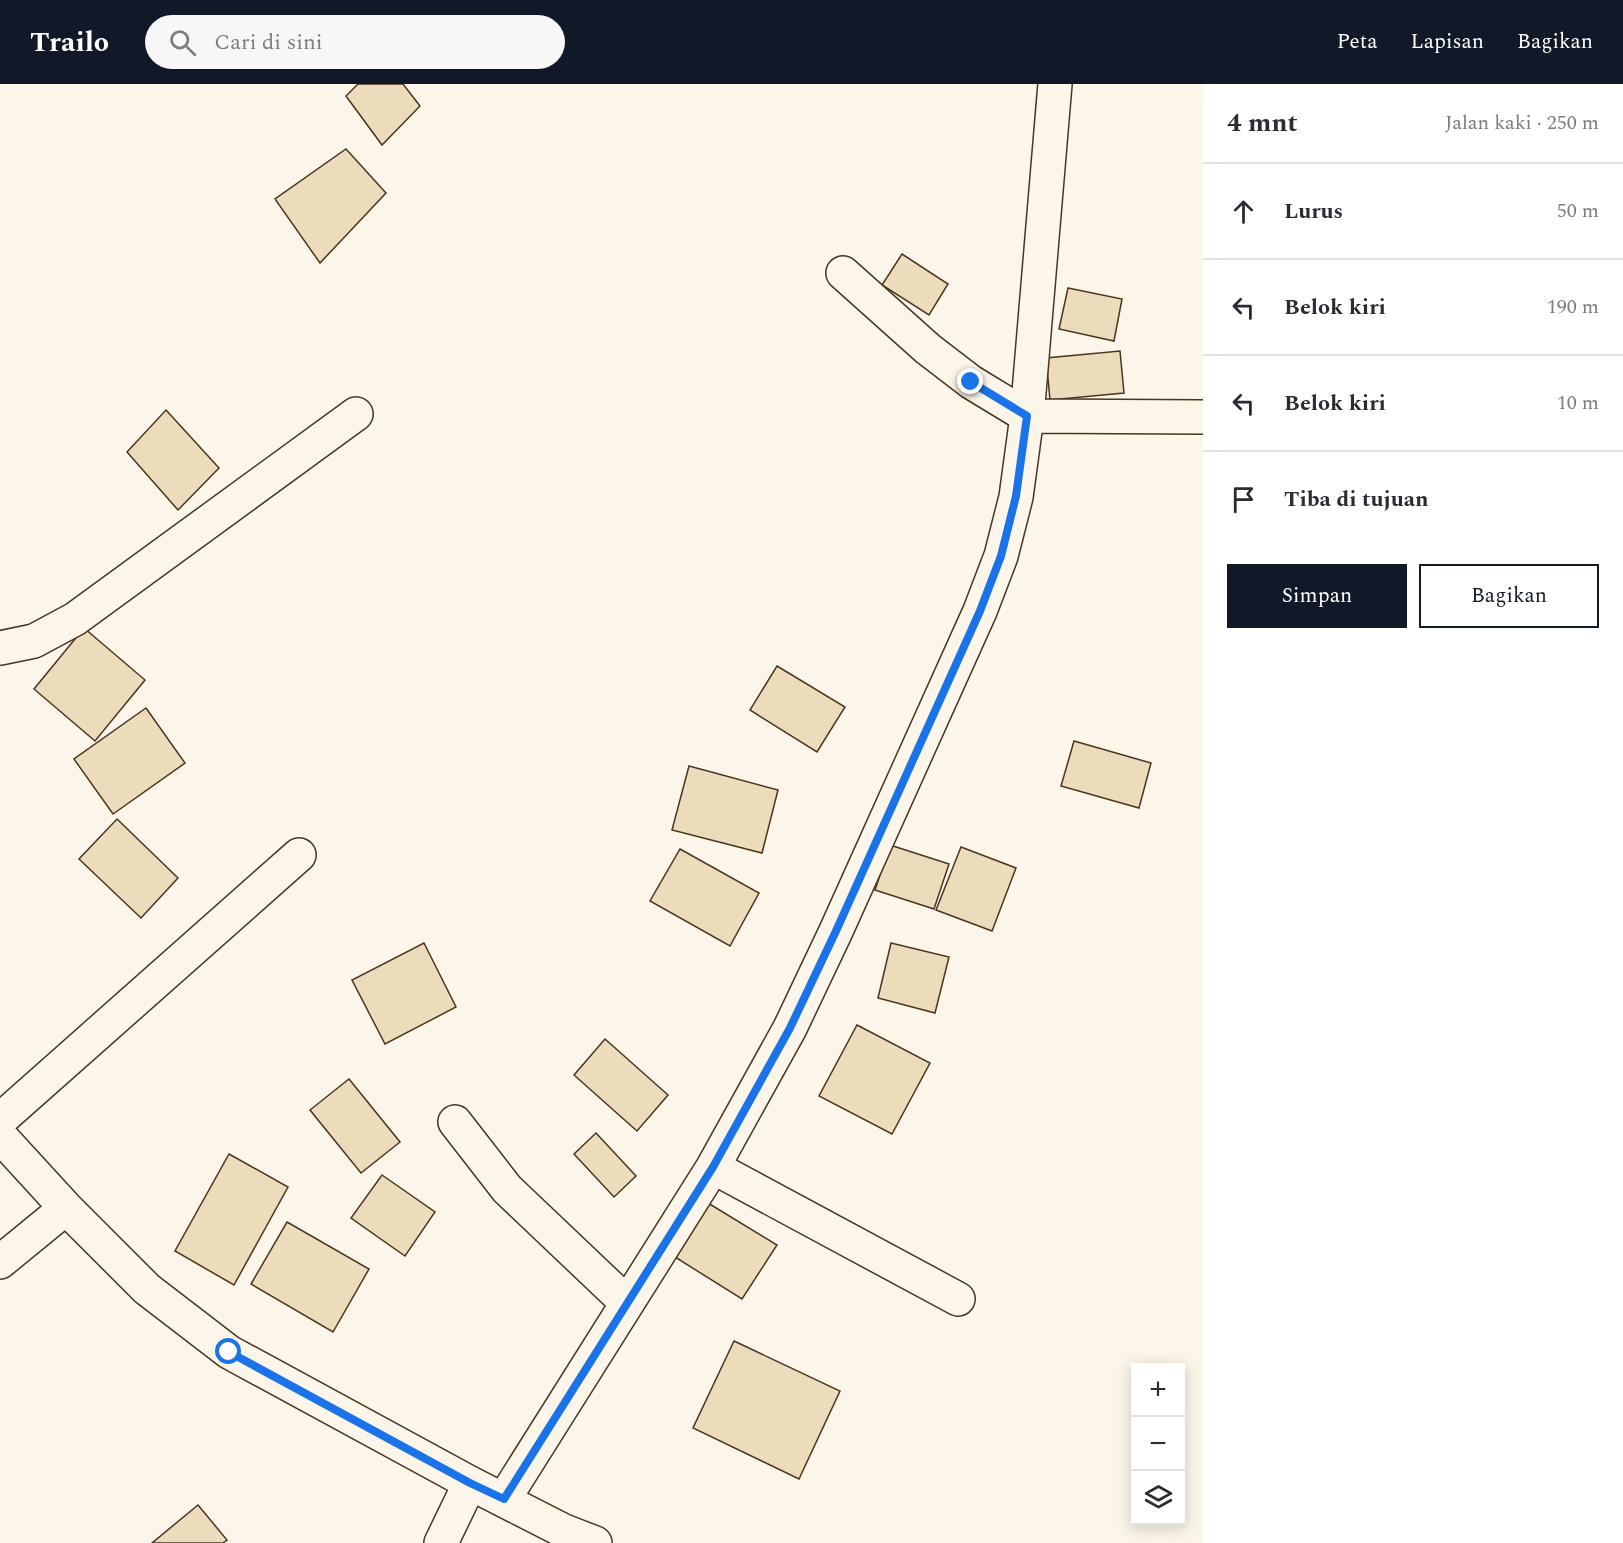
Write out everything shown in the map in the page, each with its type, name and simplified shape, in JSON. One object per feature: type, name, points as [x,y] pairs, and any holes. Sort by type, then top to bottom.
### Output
[{"type":"street","points":[[504,1499],[713,1167],[790,1028],[841,921],[980,611],[1001,556],[1016,496],[1027,416],[1055,84]]},
{"type":"street","points":[[843,273],[928,349],[971,382],[1027,416],[1203,417]]},
{"type":"street","points":[[0,648],[34,641],[75,619],[356,414]]},
{"type":"street","points":[[0,1120],[299,855]]},
{"type":"street","points":[[455,1122],[507,1189],[627,1303]]},
{"type":"street","points":[[0,1136],[66,1208],[147,1289],[229,1352],[470,1483],[504,1499],[564,1537],[595,1543]]},
{"type":"street","points":[[713,1167],[958,1299]]},
{"type":"street","points":[[0,1262],[66,1208]]},
{"type":"street","points":[[441,1543],[470,1483]]},
{"type":"building","points":[[358,84],[403,84],[420,106],[382,145],[346,96]]},
{"type":"building","points":[[346,149],[386,193],[320,263],[275,199]]},
{"type":"building","points":[[902,254],[948,284],[929,315],[882,285]]},
{"type":"building","points":[[1068,288],[1122,299],[1114,341],[1059,329]]},
{"type":"building","points":[[1120,351],[1124,393],[1050,400],[1046,358]]},
{"type":"building","points":[[166,410],[219,468],[178,510],[127,452]]},
{"type":"building","points":[[84,628],[145,680],[95,741],[34,689]]},
{"type":"building","points":[[777,666],[845,707],[817,752],[750,710]]},
{"type":"building","points":[[146,708],[185,763],[113,814],[74,759]]},
{"type":"building","points":[[1074,741],[1151,763],[1139,808],[1061,786]]},
{"type":"building","points":[[689,766],[778,790],[762,853],[672,830]]},
{"type":"building","points":[[117,819],[178,878],[141,918],[79,859]]},
{"type":"building","points":[[890,845],[949,864],[934,909],[875,890]]},
{"type":"building","points":[[961,847],[1016,868],[992,931],[936,910]]},
{"type":"building","points":[[680,849],[759,893],[730,946],[650,901]]},
{"type":"building","points":[[424,943],[456,1007],[385,1044],[352,980]]},
{"type":"building","points":[[891,943],[949,957],[935,1013],[878,998]]},
{"type":"building","points":[[857,1025],[930,1063],[892,1134],[819,1096]]},
{"type":"building","points":[[605,1039],[668,1095],[637,1131],[574,1075]]},
{"type":"building","points":[[349,1079],[400,1142],[361,1173],[310,1110]]},
{"type":"building","points":[[596,1133],[636,1176],[614,1197],[574,1154]]},
{"type":"building","points":[[229,1154],[288,1187],[234,1285],[175,1251]]},
{"type":"building","points":[[382,1175],[435,1212],[405,1256],[351,1218]]},
{"type":"building","points":[[708,1203],[777,1245],[742,1299],[675,1257]]},
{"type":"building","points":[[287,1222],[369,1269],[333,1332],[251,1284]]},
{"type":"building","points":[[734,1341],[840,1391],[799,1479],[693,1428]]},
{"type":"building","points":[[198,1505],[227,1540],[223,1543],[152,1543]]},
{"type":"route","points":[[229,1352],[470,1483],[504,1499],[713,1167],[790,1028],[980,611],[1001,556],[1016,496],[1027,416],[971,382]]}]
